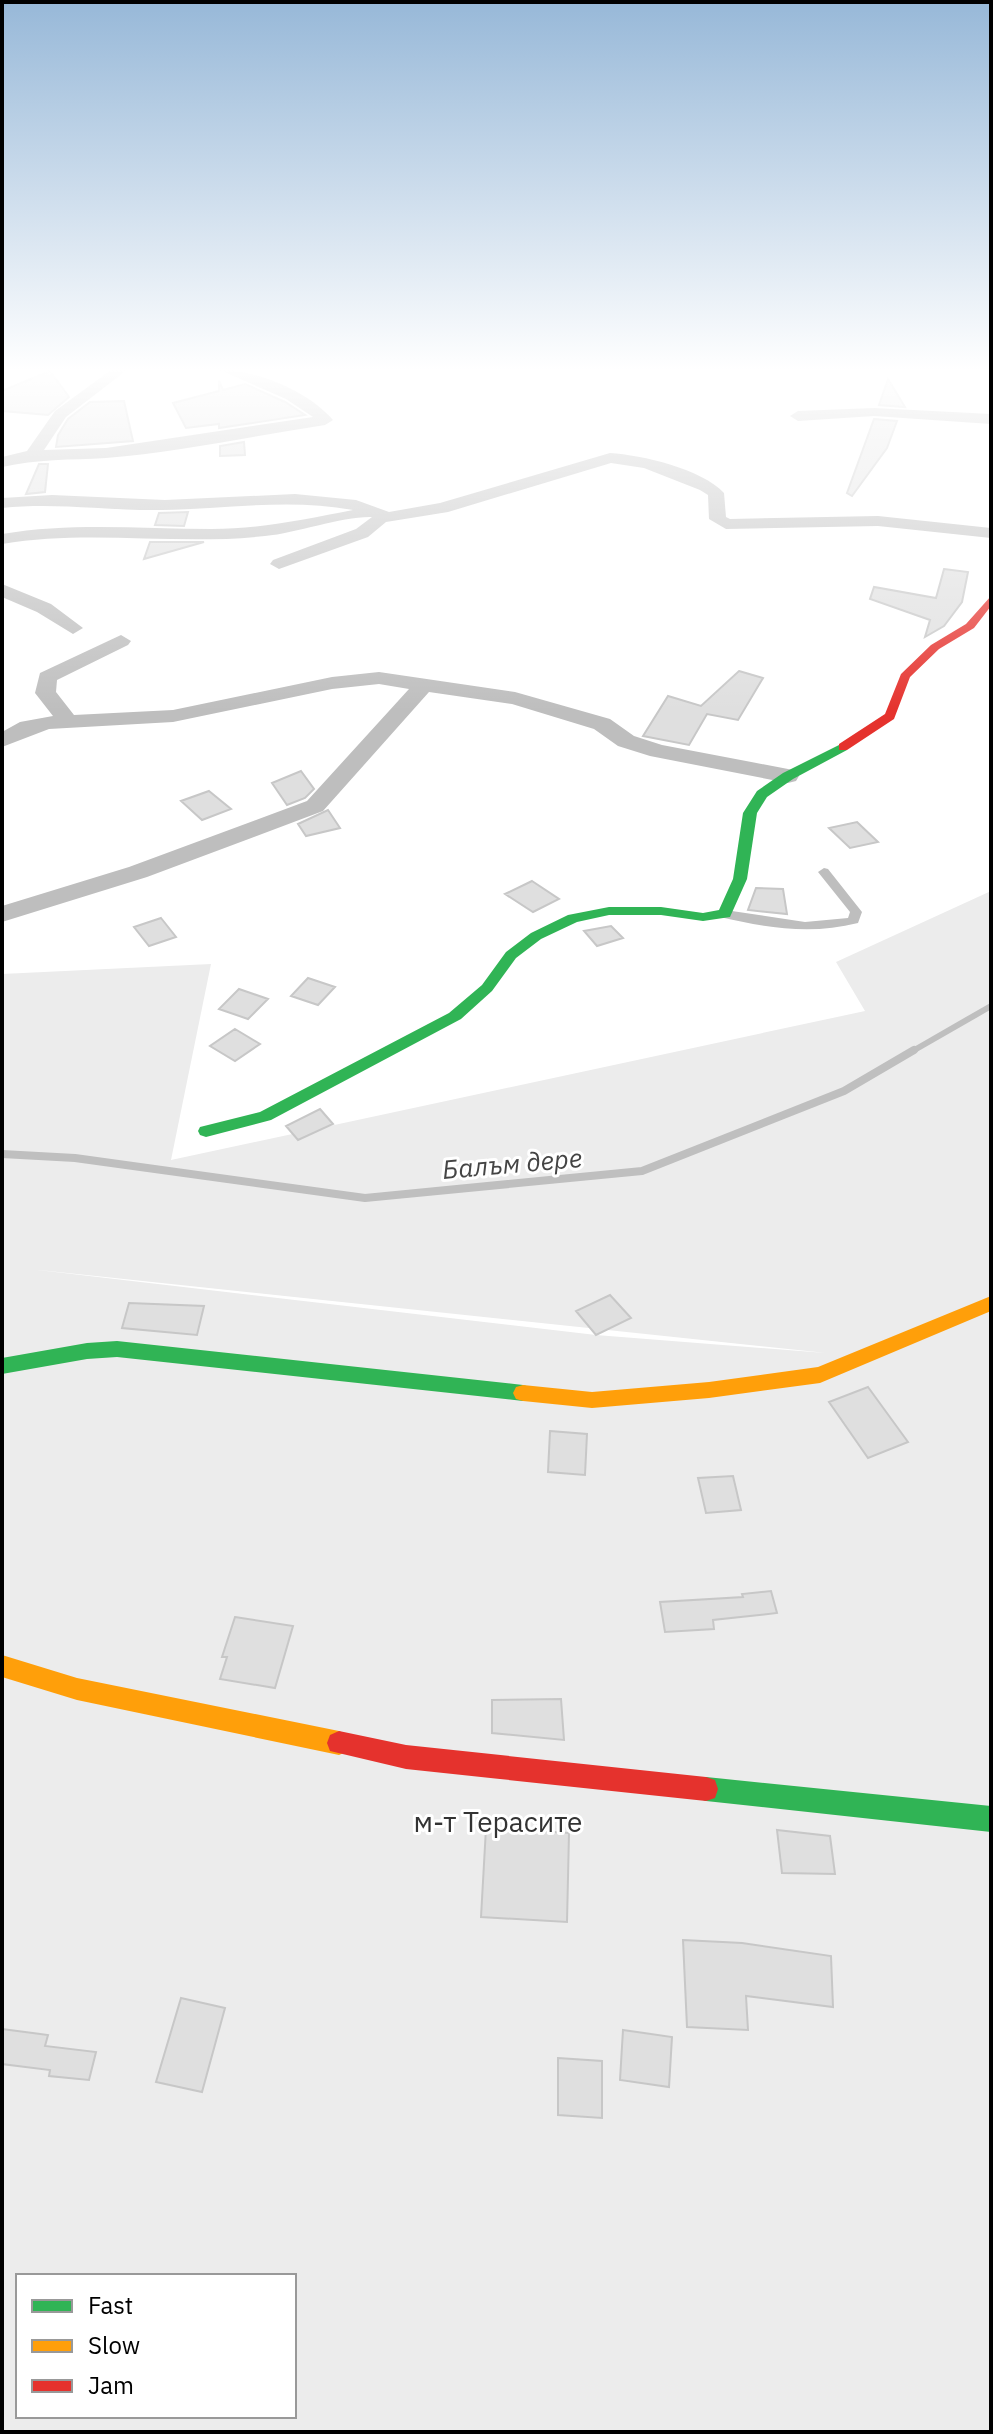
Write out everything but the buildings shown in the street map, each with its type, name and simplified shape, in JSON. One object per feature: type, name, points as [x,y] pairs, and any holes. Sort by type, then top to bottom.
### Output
[{"type":"street","points":[[2,539],[37,533],[99,530],[213,534],[266,531],[335,517],[419,514],[484,497],[520,484]]},
{"type":"street","points":[[699,484],[716,493],[718,519],[726,524],[878,521],[991,533]]},
{"type":"street","points":[[2,503],[60,498],[135,505],[331,499],[349,501],[382,516]]},
{"type":"street","points":[[279,564],[362,533],[382,516]]},
{"type":"street","points":[[2,590],[44,608],[73,628]]},
{"type":"street","points":[[206,1131],[265,1116],[455,1016],[487,988],[511,955],[536,936],[573,918],[609,911],[661,911],[703,917],[725,914],[740,879],[750,813],[762,794],[788,776],[829,757],[890,716],[905,676],[935,647],[970,626],[991,599]]},
{"type":"street","points":[[68,721],[45,693],[47,677],[121,641]]},
{"type":"street","points":[[2,740],[28,727],[68,721],[173,716],[332,683],[379,678],[515,698],[567,711],[602,724],[626,741],[658,751],[788,776]]},
{"type":"street","points":[[2,914],[138,872],[315,806],[424,684]]},
{"type":"street","points":[[2,1366],[87,1351],[117,1349],[592,1400],[709,1390],[820,1375],[991,1303]]},
{"type":"street","points":[[2,1666],[77,1689],[406,1757],[991,1819]]},
{"type":"lane","points":[[725,914],[811,928],[835,926],[853,920],[856,912],[824,872]]},
{"type":"green space","name":"м-т Терасите","points":[[991,891],[991,2432],[2,2432],[2,974],[211,964],[171,1160],[865,1011],[836,962]],"holes":[[[39,1270],[826,1353],[596,1335]]]},
{"type":"waterway","name":"Балъм дере","points":[[911,1052],[991,1006]]},
{"type":"waterway","name":"Балъм дере","points":[[2,1154],[75,1158],[365,1198],[642,1171],[844,1091],[914,1050]]},
{"type":"traffic: fast","points":[[206,1131],[265,1116],[455,1016],[487,988],[511,955],[536,936],[573,918],[609,911],[661,911],[703,917],[725,914],[740,879],[750,813],[762,794],[788,776],[843,747]]},
{"type":"traffic: fast","points":[[2,1366],[87,1351],[117,1349],[523,1393]]},
{"type":"traffic: fast","points":[[706,1789],[991,1819]]},
{"type":"traffic: slow","points":[[523,1393],[592,1400],[709,1390],[820,1375],[991,1303]]},
{"type":"traffic: slow","points":[[2,1666],[77,1689],[339,1743]]},
{"type":"traffic: jam","points":[[843,747],[890,716],[905,676],[935,647],[970,626],[991,599]]},
{"type":"traffic: jam","points":[[339,1743],[406,1757],[706,1789]]}]
